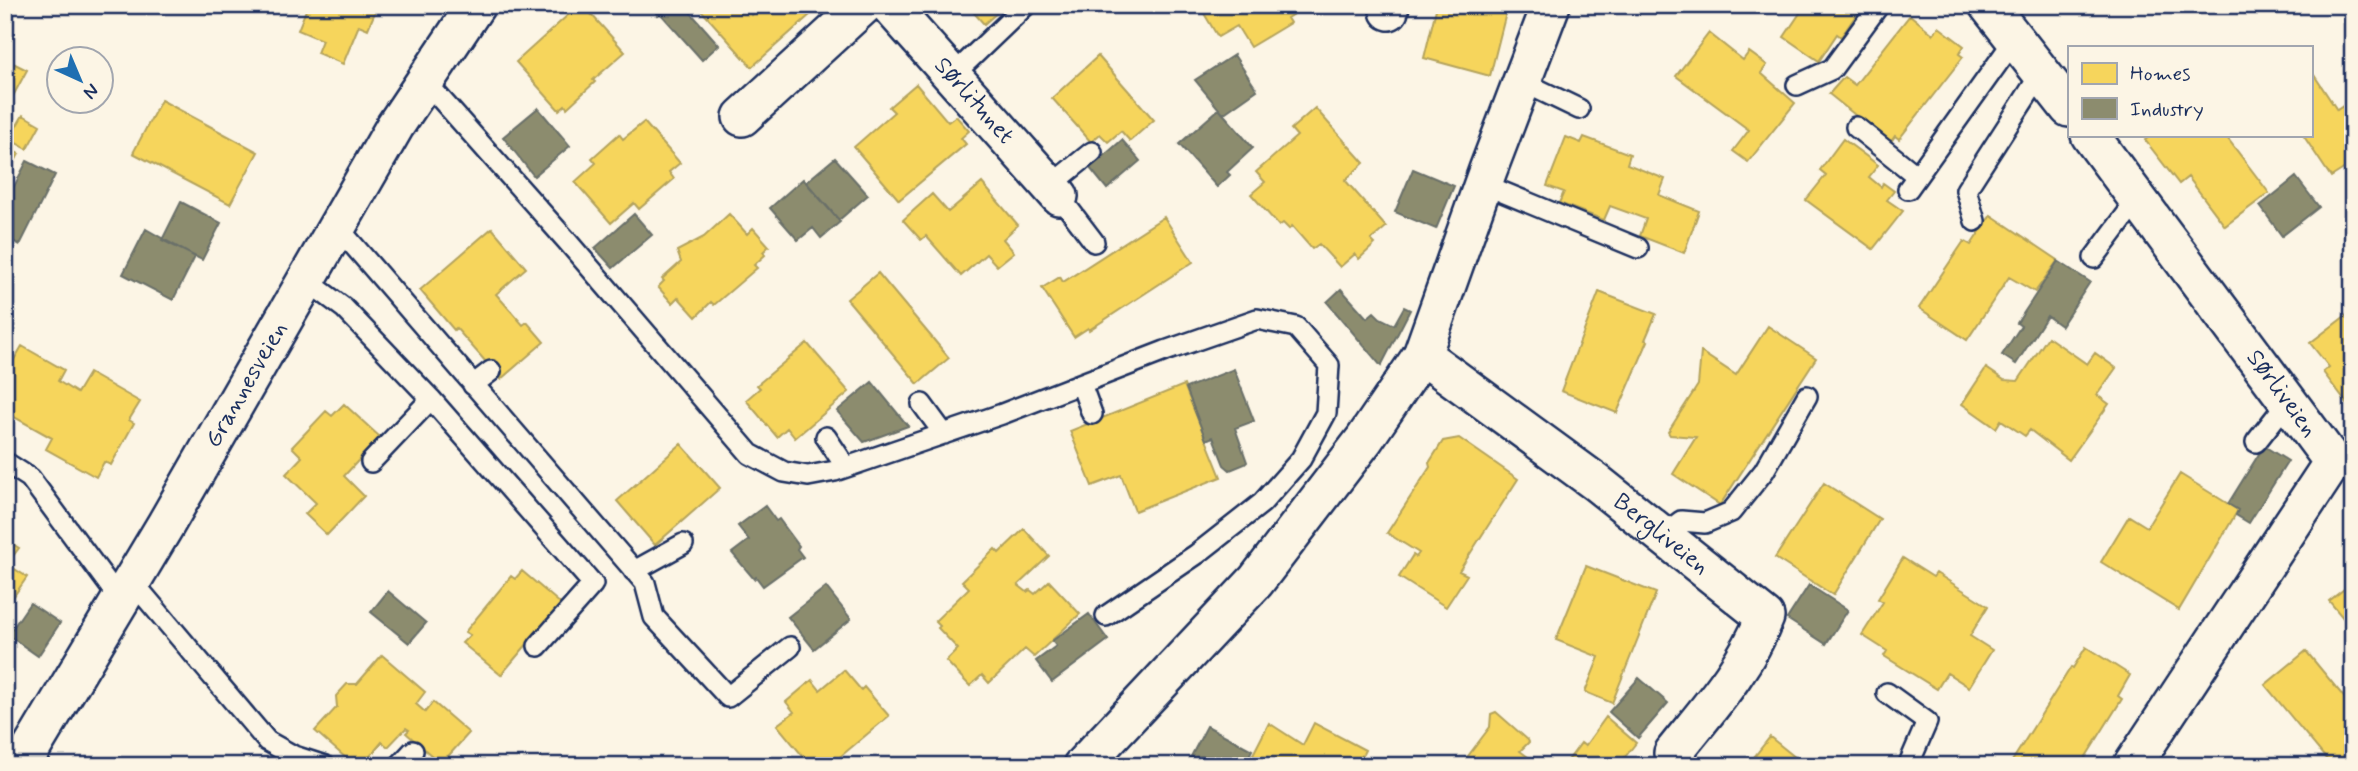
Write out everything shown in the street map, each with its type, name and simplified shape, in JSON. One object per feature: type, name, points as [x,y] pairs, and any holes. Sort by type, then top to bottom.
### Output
[{"type":"street","name":"Grannesveien","points":[[21,766],[127,591],[395,126],[476,5]]},
{"type":"street","points":[[742,117],[864,5]]},
{"type":"street","name":"Sørlitunet","points":[[889,5],[1054,191]]},
{"type":"street","points":[[1082,766],[1256,581],[1363,440],[1422,355],[1551,5]]},
{"type":"street","points":[[1987,5],[2068,107]]},
{"type":"street","name":"Sørliveien","points":[[2091,136],[2333,461],[2132,766]]},
{"type":"street","name":"Bergliveien","points":[[1422,355],[1664,534],[1765,617],[1738,671],[1673,753]]},
{"type":"lane","points":[[952,76],[1026,5]]},
{"type":"lane","points":[[1797,85],[1832,69],[1840,50],[1879,5]]},
{"type":"lane","points":[[1856,127],[1912,183],[2015,39]]},
{"type":"lane","points":[[1975,221],[1966,190],[2042,72]]},
{"type":"lane","points":[[425,81],[568,241],[750,454],[784,471],[808,476],[846,467],[944,434],[1257,319],[1296,327],[1329,365],[1326,414],[1301,459],[1262,503],[1196,554],[1106,616]]},
{"type":"lane","points":[[1521,81],[1579,108]]},
{"type":"lane","points":[[1092,152],[1054,191],[1094,242]]},
{"type":"lane","points":[[1483,184],[1637,248]]},
{"type":"lane","points":[[2094,258],[2138,199]]},
{"type":"lane","points":[[336,225],[645,583],[654,617],[727,697],[790,647]]},
{"type":"lane","points":[[306,281],[344,308],[431,399],[593,584],[538,646]]},
{"type":"lane","points":[[473,385],[491,371]]},
{"type":"lane","points":[[1081,384],[1092,414]]},
{"type":"lane","points":[[1664,534],[1681,521],[1705,523],[1731,512],[1764,471],[1807,396]]},
{"type":"lane","points":[[371,462],[431,399]]},
{"type":"lane","points":[[2256,442],[2289,400]]},
{"type":"lane","points":[[922,404],[944,434]]},
{"type":"lane","points":[[826,438],[846,467]]},
{"type":"lane","points":[[5,462],[30,478],[127,591],[267,741],[295,756],[325,766]]},
{"type":"lane","points":[[634,571],[683,544]]},
{"type":"lane","points":[[1887,693],[1927,722],[1908,766]]},
{"type":"lane","points":[[399,766],[413,751]]},
{"type":"building: Homes","points":[[308,5],[378,5],[368,29],[359,25],[343,64],[317,53],[322,40],[298,30]]},
{"type":"building: Homes","points":[[579,5],[583,5],[625,52],[567,108],[565,105],[559,110],[516,62]]},
{"type":"building: Homes","points":[[706,5],[743,5],[752,15],[763,5],[821,5],[752,67],[701,10]]},
{"type":"building: Homes","points":[[967,5],[1006,5],[984,24]]},
{"type":"building: Homes","points":[[1199,5],[1308,5],[1287,18],[1290,23],[1250,47],[1237,26],[1218,37]]},
{"type":"building: Homes","points":[[1437,5],[1508,5],[1490,76],[1424,58]]},
{"type":"building: Homes","points":[[1794,5],[1863,5],[1841,37],[1837,34],[1819,61],[1784,37],[1802,10]]},
{"type":"building: Homes","points":[[1910,15],[1933,34],[1939,27],[1964,46],[1959,54],[1963,57],[1899,139],[1895,136],[1890,143],[1829,94],[1844,77],[1855,85]]},
{"type":"building: Homes","points":[[1709,33],[1743,60],[1749,52],[1767,65],[1761,73],[1795,103],[1748,162],[1733,151],[1749,130],[1676,76]]},
{"type":"building: Homes","points":[[1098,56],[1154,120],[1130,141],[1121,131],[1108,142],[1100,134],[1091,142],[1052,98]]},
{"type":"building: Homes","points":[[5,59],[27,70],[5,111]]},
{"type":"building: Homes","points":[[2314,75],[2337,110],[2353,99],[2353,163],[2331,177],[2304,136],[2312,136]]},
{"type":"building: Homes","points":[[916,84],[948,122],[956,116],[969,131],[961,138],[966,144],[899,200],[854,147],[894,112],[889,107]]},
{"type":"building: Homes","points":[[161,100],[258,152],[230,204],[133,153]]},
{"type":"building: Homes","points":[[1315,108],[1364,163],[1345,180],[1386,227],[1371,240],[1375,244],[1359,259],[1355,254],[1340,267],[1319,244],[1312,249],[1292,226],[1289,229],[1283,223],[1279,226],[1251,194],[1265,182],[1256,172],[1297,136],[1291,129]]},
{"type":"building: Homes","points":[[23,115],[40,125],[27,149],[9,139]]},
{"type":"building: Homes","points":[[644,122],[680,163],[669,172],[674,179],[639,209],[634,203],[611,223],[575,182],[596,163],[592,158],[619,134],[623,139]]},
{"type":"building: Homes","points":[[2151,136],[2226,136],[2269,193],[2225,226],[2188,177],[2179,184],[2145,140]]},
{"type":"building: Homes","points":[[1566,137],[1581,143],[1584,137],[1630,154],[1627,164],[1665,179],[1659,195],[1699,211],[1684,253],[1640,236],[1646,219],[1610,206],[1604,220],[1559,203],[1564,192],[1547,186]]},
{"type":"building: Homes","points":[[1843,139],[1878,165],[1869,177],[1881,187],[1883,183],[1894,191],[1887,200],[1903,211],[1873,249],[1806,200],[1826,175],[1820,170]]},
{"type":"building: Homes","points":[[5,147],[19,154],[6,178],[9,180],[5,187]]},
{"type":"building: Homes","points":[[982,183],[1018,225],[1003,239],[1014,252],[997,266],[986,254],[961,276],[926,236],[921,240],[903,220],[932,194],[948,212]]},
{"type":"building: Homes","points":[[729,214],[747,234],[753,228],[769,246],[763,252],[765,255],[754,265],[757,268],[714,305],[711,302],[696,317],[678,297],[672,303],[658,287],[664,281],[662,279],[681,262],[677,251],[704,237]]},
{"type":"building: Homes","points":[[1991,215],[2058,260],[2035,292],[2009,277],[1967,340],[1919,308],[1964,241],[1971,245]]},
{"type":"building: Homes","points":[[1164,217],[1193,262],[1074,337],[1042,288],[1060,277],[1063,282]]},
{"type":"building: Homes","points":[[492,228],[526,268],[496,294],[523,325],[527,322],[544,342],[501,379],[420,290]]},
{"type":"building: Homes","points":[[878,273],[949,358],[918,384],[847,299]]},
{"type":"building: Homes","points":[[1599,292],[1656,314],[1645,340],[1648,341],[1617,413],[1561,391]]},
{"type":"building: Homes","points":[[2353,310],[2353,412],[2323,372],[2329,367],[2310,343]]},
{"type":"building: Homes","points":[[1768,326],[1816,358],[1720,505],[1673,474],[1696,437],[1670,435],[1668,432],[1698,385],[1701,352],[1736,375]]},
{"type":"building: Homes","points":[[2048,337],[2087,364],[2095,353],[2116,368],[2097,395],[2109,404],[2069,460],[2030,430],[2025,436],[2001,420],[1996,428],[1962,404],[1986,368],[2004,380],[2018,381]]},
{"type":"building: Homes","points":[[807,343],[849,392],[795,438],[787,428],[777,437],[746,400],[760,388],[757,385]]},
{"type":"building: Homes","points":[[22,346],[64,370],[58,381],[77,393],[89,373],[140,402],[129,420],[134,423],[111,465],[104,462],[96,477],[46,449],[52,438],[5,412],[5,375]]},
{"type":"building: Homes","points":[[1184,385],[1221,477],[1135,511],[1121,475],[1092,486],[1070,431]]},
{"type":"building: Homes","points":[[344,404],[380,437],[344,476],[364,496],[327,535],[305,514],[316,503],[286,474],[302,457],[292,447],[326,411],[332,416]]},
{"type":"building: Homes","points":[[1459,438],[1518,479],[1459,571],[1467,575],[1446,607],[1399,577],[1413,555],[1416,557],[1419,553],[1387,533],[1430,467],[1429,463],[1443,441]]},
{"type":"building: Homes","points":[[681,444],[720,488],[655,545],[617,501]]},
{"type":"building: Homes","points":[[2180,474],[2238,510],[2179,610],[2101,562],[2129,516],[2147,527]]},
{"type":"building: Homes","points":[[1824,483],[1880,519],[1833,595],[1775,558]]},
{"type":"building: Homes","points":[[1024,529],[1049,556],[1018,585],[1035,594],[1049,581],[1080,614],[1034,657],[1025,649],[989,683],[982,675],[970,686],[946,661],[958,649],[938,628],[940,626],[935,621],[969,588],[962,581],[995,549],[999,553]]},
{"type":"building: Homes","points":[[5,539],[19,548],[7,564],[27,577],[5,609]]},
{"type":"building: Homes","points":[[1903,558],[1933,577],[1936,573],[1988,606],[1970,636],[1992,650],[1969,687],[1947,673],[1937,689],[1884,656],[1887,651],[1862,635],[1883,602],[1878,599]]},
{"type":"building: Homes","points":[[1586,566],[1656,593],[1612,703],[1585,692],[1599,657],[1556,640]]},
{"type":"building: Homes","points":[[522,571],[561,604],[501,675],[462,643],[470,635],[465,632],[511,576],[515,579]]},
{"type":"building: Homes","points":[[2353,582],[2353,630],[2329,601]]},
{"type":"building: Homes","points":[[2086,647],[2130,675],[2118,696],[2122,699],[2080,766],[2009,766],[2071,667],[2073,668]]},
{"type":"building: Homes","points":[[2306,651],[2353,708],[2353,766],[2332,766],[2265,685]]},
{"type":"building: Homes","points":[[382,655],[425,692],[416,704],[425,712],[433,702],[469,733],[441,764],[406,733],[409,730],[406,728],[388,747],[382,742],[362,766],[355,766],[315,731],[337,707],[336,696],[347,684],[357,684]]},
{"type":"building: Homes","points":[[844,670],[861,690],[864,687],[889,716],[829,766],[811,766],[777,725],[794,712],[786,702],[812,680],[820,690]]},
{"type":"building: Homes","points":[[1496,712],[1528,740],[1520,751],[1540,766],[1472,766],[1465,760],[1490,727],[1491,714]]},
{"type":"building: Homes","points":[[1606,717],[1636,743],[1618,766],[1564,766],[1581,743],[1585,746]]},
{"type":"building: Homes","points":[[1269,723],[1303,745],[1314,723],[1365,750],[1357,766],[1247,766]]},
{"type":"building: Homes","points":[[1770,737],[1806,766],[1747,766]]},
{"type":"building: Industry","points":[[650,5],[669,5],[658,15]]},
{"type":"building: Industry","points":[[671,5],[684,5],[719,45],[702,60],[661,14]]},
{"type":"building: Industry","points":[[1234,55],[1257,90],[1223,114],[1195,80]]},
{"type":"building: Industry","points":[[538,108],[570,146],[534,176],[503,137]]},
{"type":"building: Industry","points":[[1219,109],[1253,148],[1227,172],[1230,175],[1217,187],[1179,144]]},
{"type":"building: Industry","points":[[1122,140],[1140,161],[1107,189],[1090,168]]},
{"type":"building: Industry","points":[[835,158],[868,195],[839,220],[806,182]]},
{"type":"building: Industry","points":[[27,161],[55,175],[20,245],[5,237],[5,204]]},
{"type":"building: Industry","points":[[1413,169],[1454,186],[1436,229],[1395,212]]},
{"type":"building: Industry","points":[[2296,177],[2319,207],[2282,236],[2260,206]]},
{"type":"building: Industry","points":[[803,179],[840,222],[821,238],[813,228],[798,240],[770,208]]},
{"type":"building: Industry","points":[[181,202],[221,223],[202,260],[162,240]]},
{"type":"building: Industry","points":[[634,214],[652,235],[613,268],[595,248]]},
{"type":"building: Industry","points":[[146,229],[195,257],[173,300],[123,274]]},
{"type":"building: Industry","points":[[2058,261],[2090,282],[2061,326],[2047,316],[2016,364],[2002,355],[2021,326],[2017,323]]},
{"type":"building: Industry","points":[[1341,289],[1367,318],[1374,312],[1394,325],[1404,307],[1410,310],[1381,366],[1327,302]]},
{"type":"building: Industry","points":[[1234,369],[1254,421],[1235,428],[1247,462],[1230,470],[1224,465],[1213,437],[1206,440],[1186,388]]},
{"type":"building: Industry","points":[[872,382],[908,426],[864,442],[837,411]]},
{"type":"building: Industry","points":[[2264,446],[2288,461],[2249,523],[2236,515],[2238,510],[2228,504]]},
{"type":"building: Industry","points":[[765,506],[776,521],[779,519],[799,546],[797,549],[803,557],[763,586],[732,553],[749,540],[738,526]]},
{"type":"building: Industry","points":[[1809,585],[1848,610],[1826,644],[1787,619]]},
{"type":"building: Industry","points":[[826,587],[851,619],[814,649],[788,617]]},
{"type":"building: Industry","points":[[388,591],[426,623],[409,643],[371,612]]},
{"type":"building: Industry","points":[[30,603],[60,623],[38,656],[8,635]]},
{"type":"building: Industry","points":[[1089,614],[1108,640],[1052,682],[1036,661],[1056,646],[1052,641]]},
{"type":"building: Industry","points":[[1639,678],[1668,703],[1638,738],[1609,712]]},
{"type":"building: Industry","points":[[1207,726],[1252,750],[1244,766],[1186,766]]}]
